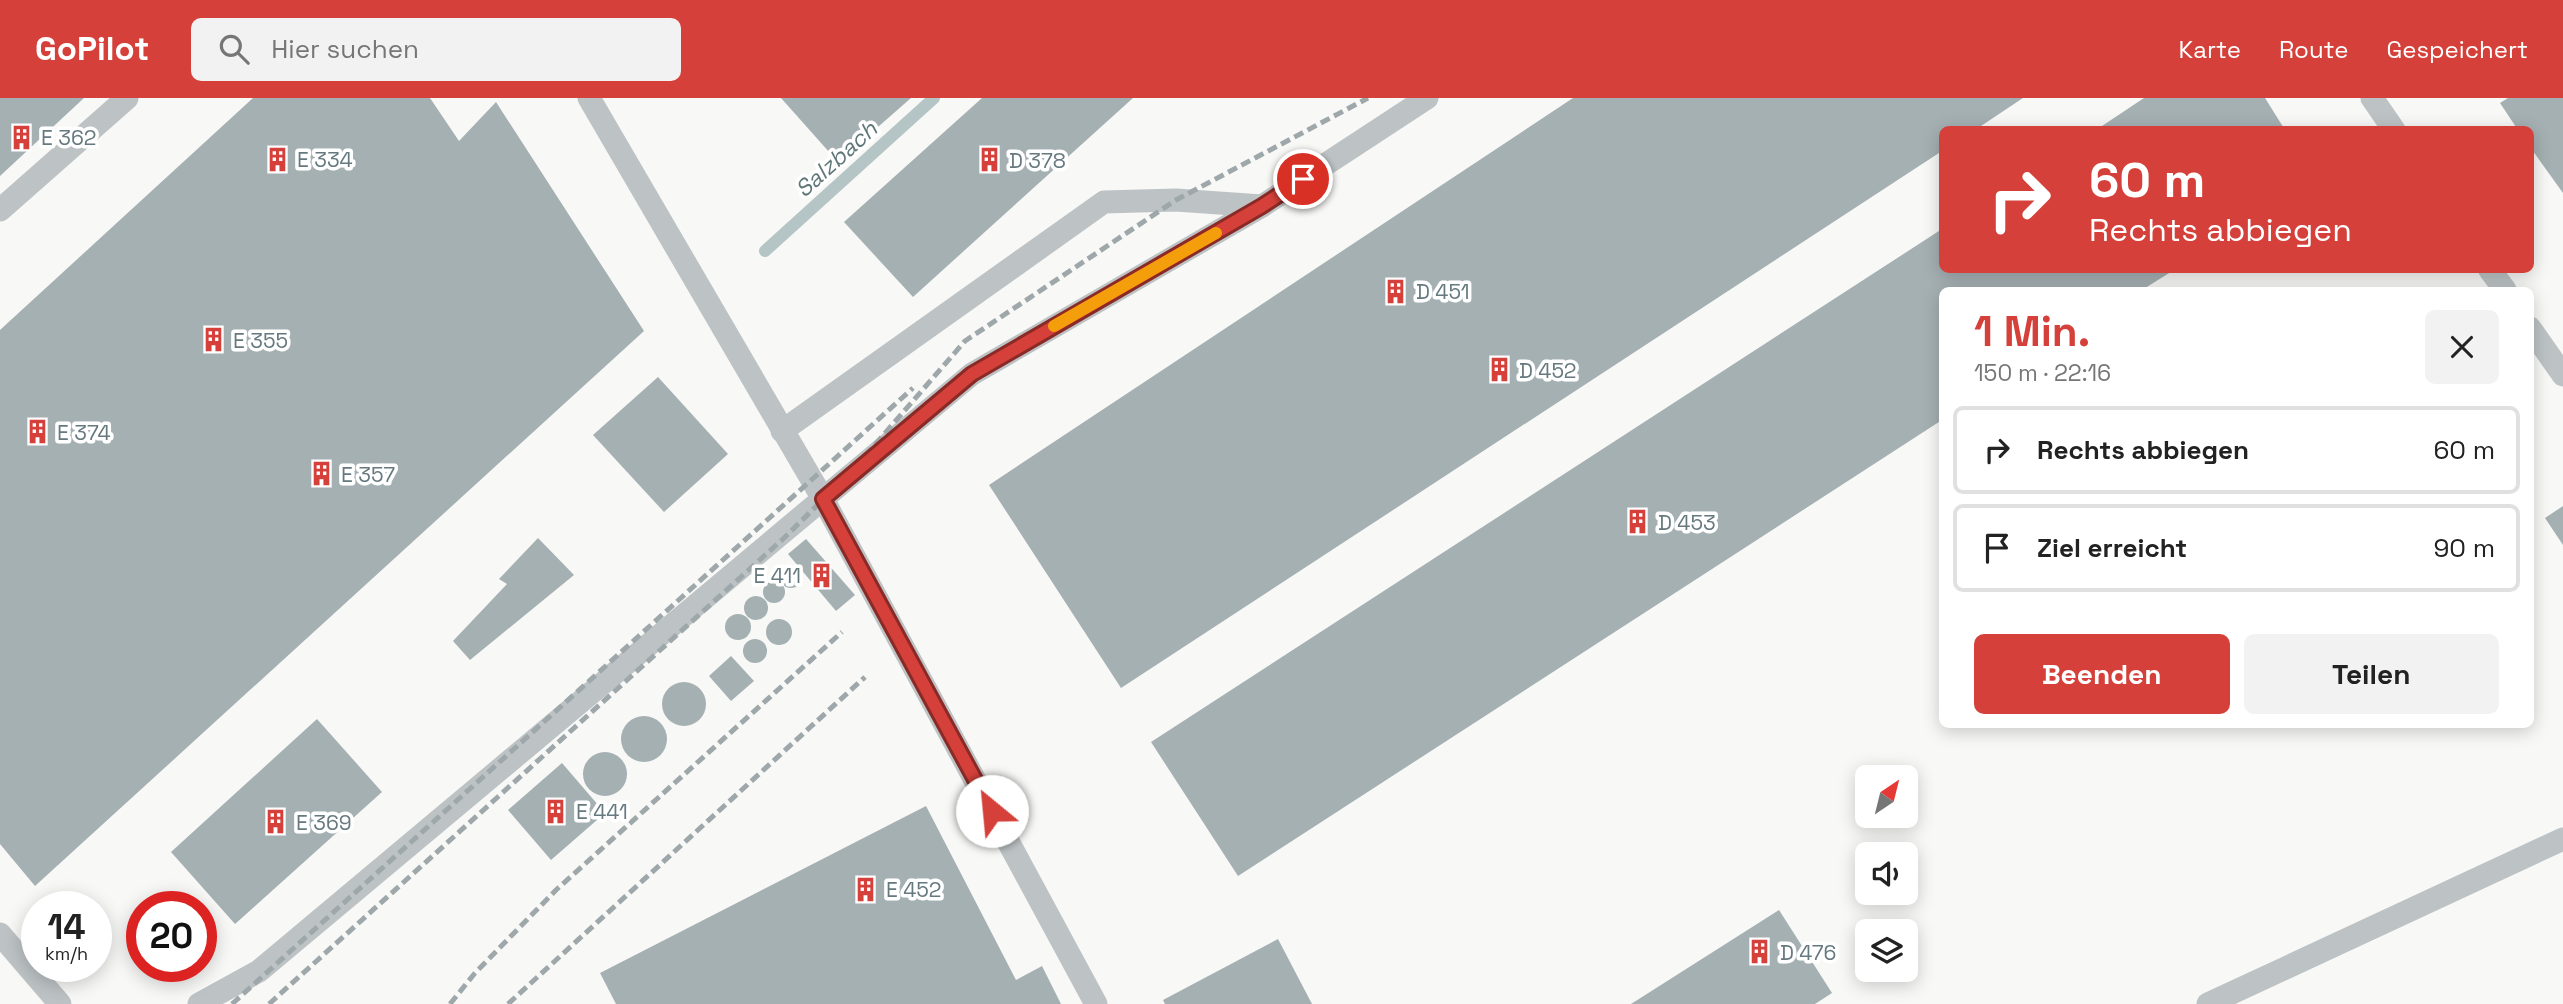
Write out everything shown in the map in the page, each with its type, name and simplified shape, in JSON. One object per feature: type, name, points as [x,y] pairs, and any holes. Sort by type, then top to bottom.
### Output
[{"type":"lane","points":[[0,211],[127,98]]},
{"type":"lane","points":[[589,98],[823,499],[1096,1004]]},
{"type":"lane","points":[[199,1004],[259,971],[972,374],[1262,206],[1427,98]]},
{"type":"lane","points":[[2372,98],[2390,126]]},
{"type":"lane","points":[[782,431],[1104,202],[1176,200],[1262,206]]},
{"type":"lane","points":[[2534,334],[2563,375]]},
{"type":"lane","points":[[2208,1004],[2563,839]]},
{"type":"lane","points":[[0,934],[61,1004]]},
{"type":"building","name":"E 362","points":[[0,98],[84,98],[0,176]]},
{"type":"building","name":"E 357","points":[[253,98],[430,98],[459,141],[496,102],[644,331],[35,886],[0,844],[0,330]]},
{"type":"building","points":[[781,98],[911,98],[838,162]]},
{"type":"building","name":"D 378","points":[[982,98],[1133,98],[913,297],[844,222]]},
{"type":"building","points":[[1573,98],[2023,98],[1981,126],[1939,126],[1939,153],[1121,688],[989,485]]},
{"type":"building","points":[[2144,98],[2265,98],[2282,126],[2102,126]]},
{"type":"building","points":[[2508,98],[2563,98],[2563,193],[2534,153],[2534,126],[2515,126],[2500,103]]},
{"type":"building","name":"D 453","points":[[1939,231],[1939,273],[2169,273],[2147,287],[1939,287],[1939,422],[1238,876],[1151,742]]},
{"type":"building","points":[[658,377],[728,454],[664,512],[593,435]]},
{"type":"building","points":[[2563,506],[2563,545],[2545,518]]},
{"type":"building","points":[[538,538],[574,575],[470,660],[453,641],[507,584],[499,579]]},
{"type":"building","name":"E 411","points":[[806,539],[855,595],[836,611],[788,554]]},
{"type":"building","points":[[791,566],[799,569],[802,577],[799,585],[791,588],[783,585],[780,577],[783,569]]},
{"type":"building","points":[[774,581],[782,584],[785,592],[782,600],[774,603],[766,600],[763,592],[766,584]]},
{"type":"building","points":[[756,596],[765,599],[768,608],[765,617],[756,620],[747,617],[744,608],[747,599]]},
{"type":"building","points":[[738,614],[747,618],[751,627],[747,636],[738,640],[729,636],[725,627],[729,618]]},
{"type":"building","points":[[779,619],[788,623],[792,632],[788,641],[779,645],[770,641],[766,632],[770,623]]},
{"type":"building","points":[[755,639],[764,642],[767,651],[764,660],[755,663],[746,660],[743,651],[746,642]]},
{"type":"building","points":[[731,656],[754,681],[731,701],[709,676]]},
{"type":"building","points":[[684,682],[693,683],[700,688],[705,695],[705,713],[700,720],[693,725],[684,726],[675,725],[668,720],[663,713],[662,704],[663,695],[668,688],[675,683]]},
{"type":"building","points":[[644,716],[660,723],[667,739],[660,755],[644,762],[628,755],[621,739],[628,723]]},
{"type":"building","name":"E 369","points":[[317,719],[382,792],[235,924],[217,904],[217,891],[206,891],[171,852]]},
{"type":"building","points":[[605,752],[621,758],[627,774],[621,790],[605,796],[589,790],[583,774],[589,758]]},
{"type":"building","name":"E 441","points":[[562,763],[605,813],[551,860],[508,810]]},
{"type":"building","name":"E 452","points":[[926,806],[1016,980],[1042,966],[1061,1004],[616,1004],[600,973]]},
{"type":"building","name":"D 476","points":[[1779,910],[1832,993],[1815,1004],[1631,1004]]},
{"type":"building","points":[[1278,939],[1312,1004],[1165,1004],[1163,1000]]},
{"type":"waterway","name":"Salzbach","points":[[765,251],[934,98]]},
{"type":"railway","points":[[269,1004],[784,538],[853,470],[965,341],[1176,200],[1368,98]]},
{"type":"railway","points":[[232,1004],[913,388]]},
{"type":"railway","points":[[450,1004],[475,973],[556,890],[842,632]]},
{"type":"railway","points":[[508,1004],[865,677]]},
{"type":"slow traffic","points":[[1054,326],[1216,233]]},
{"type":"place","name":"E 362","points":[[21,137]]},
{"type":"place","name":"E 334","points":[[277,159]]},
{"type":"place","name":"D 378","points":[[989,160]]},
{"type":"place","name":"D 451","points":[[1396,291]]},
{"type":"place","name":"E 355","points":[[213,340]]},
{"type":"place","name":"D 452","points":[[1499,370]]},
{"type":"place","name":"E 374","points":[[37,432]]},
{"type":"place","name":"E 357","points":[[321,474]]},
{"type":"place","name":"D 453","points":[[1638,522]]},
{"type":"place","name":"E 411","points":[[821,575]]},
{"type":"place","name":"E 441","points":[[556,811]]},
{"type":"place","name":"E 369","points":[[276,822]]},
{"type":"place","name":"E 452","points":[[866,889]]},
{"type":"place","name":"D 476","points":[[1760,952]]},
{"type":"route","points":[[992,811],[823,499],[972,374],[1262,206],[1303,179]]}]
